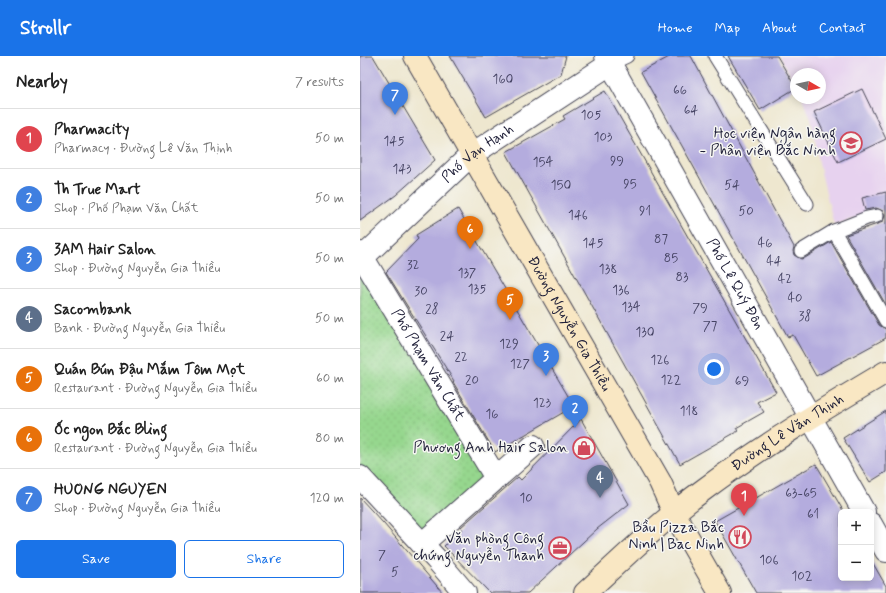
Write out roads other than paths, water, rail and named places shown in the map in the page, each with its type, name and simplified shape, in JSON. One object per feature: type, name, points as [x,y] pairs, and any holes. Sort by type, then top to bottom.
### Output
[{"type":"street","name":"Đường Nguyễn Gia Thiều","points":[[415,56],[660,482],[674,513],[720,593]]},
{"type":"street","name":"Phố Vạn Hạnh","points":[[361,257],[471,155],[614,59]]},
{"type":"street","name":"Phố Lê Quý Đôn","points":[[614,59],[809,418],[862,509]]},
{"type":"street","name":"Phố Phạm Văn Chất","points":[[361,257],[496,478]]},
{"type":"street","name":"Đường Lê Văn Thịnh","points":[[585,593],[674,513],[703,490],[809,418],[886,372]]},
{"type":"street","points":[[422,544],[533,446]]},
{"type":"street","points":[[360,477],[465,593]]},
{"type":"lane","points":[[714,56],[807,204]]},
{"type":"lane","points":[[801,251],[834,231],[867,218],[877,216]]},
{"type":"lane","points":[[834,231],[886,320]]},
{"type":"place","name":"HUONG NGUYEN","points":[[395,115]]},
{"type":"place","name":"Học viện Ngân hàng - Phân viện Bắc Ninh","points":[[851,143]]},
{"type":"place","name":"Ốc ngon Bắc Bling","points":[[470,249]]},
{"type":"place","name":"Quán Bún Đậu Mắm Tôm Mọt","points":[[510,320]]},
{"type":"place","name":"3AM Hair Salon","points":[[546,376]]},
{"type":"place","name":"Th True Mart","points":[[575,428]]},
{"type":"place","name":"Phương Anh Hair Salon","points":[[584,448]]},
{"type":"place","name":"Sacombank","points":[[600,498]]},
{"type":"place","name":"Pharmacity","points":[[744,516]]},
{"type":"place","name":"Bầu Pizza Bắc Ninh | Bac Ninh","points":[[740,537]]},
{"type":"place","name":"Văn phòng Công chứng Nguyễn Thanh","points":[[560,548]]}]
